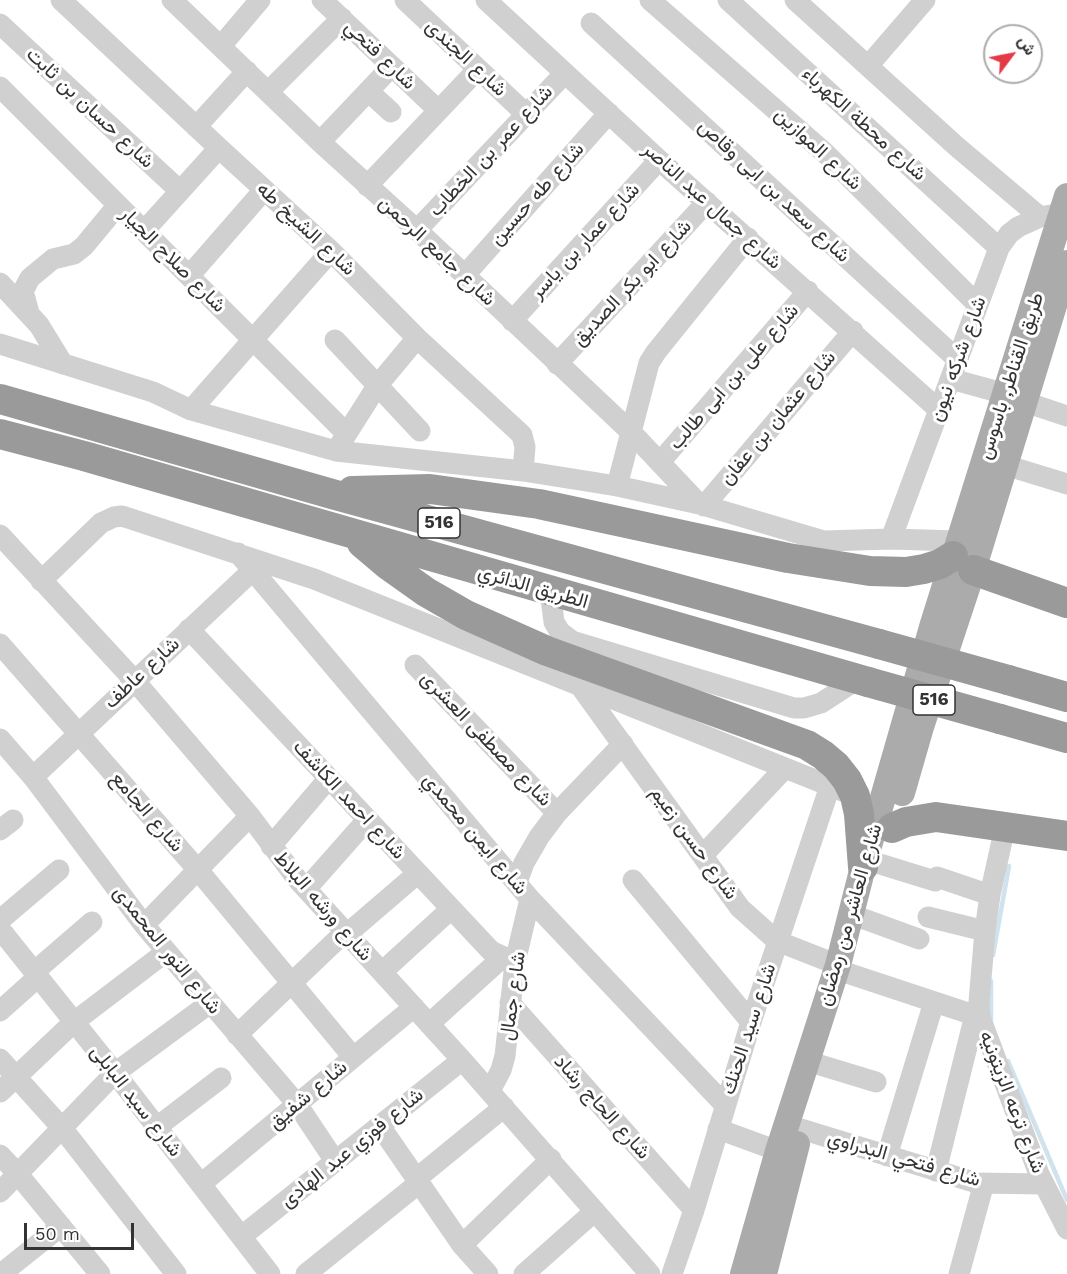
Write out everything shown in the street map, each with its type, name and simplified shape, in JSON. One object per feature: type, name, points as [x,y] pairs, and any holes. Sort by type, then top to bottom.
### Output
[{"type":"highway","name":"الطريق الدائري","points":[[0,399],[332,494],[1067,698]]},
{"type":"highway","name":"الطريق الدائري","points":[[0,434],[84,456],[1067,738]]},
{"type":"highway","points":[[332,494],[362,489],[430,489],[510,500],[788,558],[870,571],[906,572],[924,569],[961,556],[1067,603]]},
{"type":"highway","points":[[353,535],[407,578],[466,615],[547,651],[807,746],[823,754],[847,780],[842,791],[859,814],[872,866]]},
{"type":"highway","points":[[892,828],[906,822],[936,817],[1067,836]]},
{"type":"main road","name":"طريق القناطر, باسوس","points":[[961,556],[1005,465],[1015,398],[1056,208]]},
{"type":"main road","name":"طريق القناطر, باسوس","points":[[961,556],[1015,398],[1062,296],[1067,263]]},
{"type":"main road","name":"شارع العاشر من رمضان","points":[[743,1274],[778,1151],[843,969],[864,919],[872,866],[892,828],[921,727],[961,556]]},
{"type":"main road","name":"شارع العاشر من رمضان","points":[[764,1274],[820,1065],[843,969],[961,556]]},
{"type":"street","name":"شارع الشيخ طه","points":[[61,0],[331,251],[417,338],[522,435],[525,447],[523,471]]},
{"type":"street","name":"شارع جامع الرحمن","points":[[172,0],[320,142],[417,230],[632,433],[701,505]]},
{"type":"street","points":[[221,46],[260,0]]},
{"type":"street","name":"شارع فتحي","points":[[322,0],[438,110]]},
{"type":"street","name":"شارع الجندى","points":[[405,0],[527,115]]},
{"type":"street","name":"شارع جمال عبد الناصر","points":[[486,0],[659,160],[939,410]]},
{"type":"street","name":"شارع الموازين","points":[[650,0],[818,147],[978,305]]},
{"type":"street","name":"شارع محطة الكهرباء","points":[[728,0],[999,248]]},
{"type":"street","points":[[795,0],[956,146],[1056,208]]},
{"type":"street","points":[[868,66],[925,0]]},
{"type":"street","points":[[268,92],[342,18]]},
{"type":"street","name":"شارع سعد بن ابى وقاص","points":[[591,23],[954,369]]},
{"type":"street","name":"شارع حسان بن ثابت","points":[[0,24],[180,191]]},
{"type":"street","points":[[320,142],[392,66]]},
{"type":"street","points":[[367,186],[478,69]]},
{"type":"street","points":[[196,127],[247,72]]},
{"type":"street","name":"شارع عمر بن الخطاب","points":[[417,230],[565,73]]},
{"type":"street","name":"شارع صلاح الجيار","points":[[0,87],[254,341],[341,442]]},
{"type":"street","points":[[368,91],[391,112]]},
{"type":"street","name":"شارع طه حسين","points":[[464,276],[609,113]]},
{"type":"street","points":[[144,231],[219,148]]},
{"type":"street","name":"شارع عمار بن ياسر","points":[[512,321],[659,160]]},
{"type":"street","points":[[189,276],[264,190]]},
{"type":"street","name":"شارع ابو بكر الصديق","points":[[557,364],[708,202]]},
{"type":"street","points":[[29,313],[23,291],[30,278],[53,259],[74,254],[84,246],[118,205]]},
{"type":"street","name":"شارع شركه نيون","points":[[891,539],[999,248],[1009,234],[1018,227],[1056,208]]},
{"type":"street","points":[[618,486],[645,375],[650,363],[656,352],[748,238]]},
{"type":"street","points":[[191,410],[331,251]]},
{"type":"street","points":[[0,283],[39,325],[63,364]]},
{"type":"street","name":"شارع على بن ابى طالب","points":[[660,462],[808,291]]},
{"type":"street","name":"شارع عثمان بن عفان","points":[[701,505],[853,331]]},
{"type":"street","points":[[341,442],[377,386],[417,338]]},
{"type":"street","points":[[335,340],[420,430]]},
{"type":"street","points":[[0,344],[153,392],[191,410],[341,442],[618,486],[701,505],[824,541],[891,539],[961,556]]},
{"type":"street","points":[[954,369],[1015,398],[1067,416]]},
{"type":"street","points":[[1005,465],[1067,484]]},
{"type":"street","points":[[41,581],[94,529],[114,517],[122,516],[314,579],[842,791]]},
{"type":"street","name":"شارع ورشه البلاط","points":[[0,536],[134,680],[249,816],[306,889],[414,1006],[650,1274]]},
{"type":"street","name":"شارع ايمن محمدي","points":[[238,553],[530,899],[724,1104]]},
{"type":"street","name":"شارع عاطف","points":[[33,777],[253,570]]},
{"type":"street","points":[[550,591],[554,622],[560,632],[572,642],[794,708],[804,708],[821,703],[863,680]]},
{"type":"street","name":"شارع احمد الكاشف","points":[[189,629],[491,951],[509,960]]},
{"type":"street","name":"شارع الجامع","points":[[0,644],[198,870],[353,1057]]},
{"type":"street","name":"شارع مصطفى العشرى","points":[[415,664],[557,813]]},
{"type":"street","name":"شارع حسن زعيم","points":[[580,686],[740,908],[777,941],[843,969],[977,1016]]},
{"type":"street","name":"شارع النور المحمدى","points":[[2,743],[33,777],[166,952],[297,1104],[335,1161]]},
{"type":"street","points":[[517,882],[538,837],[557,813],[623,744]]},
{"type":"street","points":[[703,855],[785,768]]},
{"type":"street","points":[[271,846],[329,778]]},
{"type":"street","name":"شارع سيد الحنك","points":[[672,1274],[777,941],[842,791]]},
{"type":"street","points":[[144,925],[249,816]]},
{"type":"street","points":[[306,889],[368,820]]},
{"type":"street","name":"شارع ترعه الزيتونيه","points":[[1005,827],[990,895],[977,1016],[1044,1184],[1067,1229]]},
{"type":"street","points":[[872,866],[935,881],[937,877],[990,895]]},
{"type":"street","points":[[0,920],[59,870]]},
{"type":"street","points":[[237,1035],[346,933],[418,873]]},
{"type":"street","points":[[633,880],[751,1022]]},
{"type":"street","name":"شارع جمال","points":[[497,1099],[505,1056],[510,1004],[509,960],[530,899]]},
{"type":"street","points":[[382,972],[452,909]]},
{"type":"street","points":[[928,917],[985,931]]},
{"type":"street","points":[[864,919],[919,939]]},
{"type":"street","points":[[0,1011],[92,922]]},
{"type":"street","name":"شارع سيد البابلى","points":[[0,929],[115,1073],[270,1274]]},
{"type":"street","points":[[0,1092],[74,1022],[166,952]]},
{"type":"street","points":[[429,1024],[509,960]]},
{"type":"street","points":[[887,1156],[934,1002]]},
{"type":"street","points":[[0,1192],[115,1073],[210,1004]]},
{"type":"street","name":"شارع الحاج رشاد","points":[[510,1004],[694,1210]]},
{"type":"street","name":"شارع شفيق","points":[[201,1184],[414,1006]]},
{"type":"street","points":[[936,1171],[977,1016]]},
{"type":"street","points":[[0,1059],[62,1128],[176,1274]]},
{"type":"street","name":"شارع فوزي عبد الهادى","points":[[242,1236],[462,1060]]},
{"type":"street","points":[[820,1065],[876,1082]]},
{"type":"street","points":[[157,1127],[221,1078]]},
{"type":"street","points":[[306,1274],[418,1181],[497,1099]]},
{"type":"street","points":[[380,1126],[462,1245],[488,1274]]},
{"type":"street","points":[[718,1129],[778,1151]]},
{"type":"street","name":"شارع فتحي البدراوي","points":[[801,1129],[977,1183],[1044,1184]]},
{"type":"street","points":[[0,1155],[100,1274]]},
{"type":"street","points":[[462,1245],[550,1159]]},
{"type":"street","points":[[958,1274],[984,1183]]},
{"type":"street","points":[[524,1274],[595,1211]]},
{"type":"street","points":[[8,1272],[61,1226]]},
{"type":"waterway","points":[[993,955],[1009,866]]},
{"type":"waterway","points":[[991,981],[991,1020]]},
{"type":"waterway","points":[[1008,1061],[1067,1200]]}]
